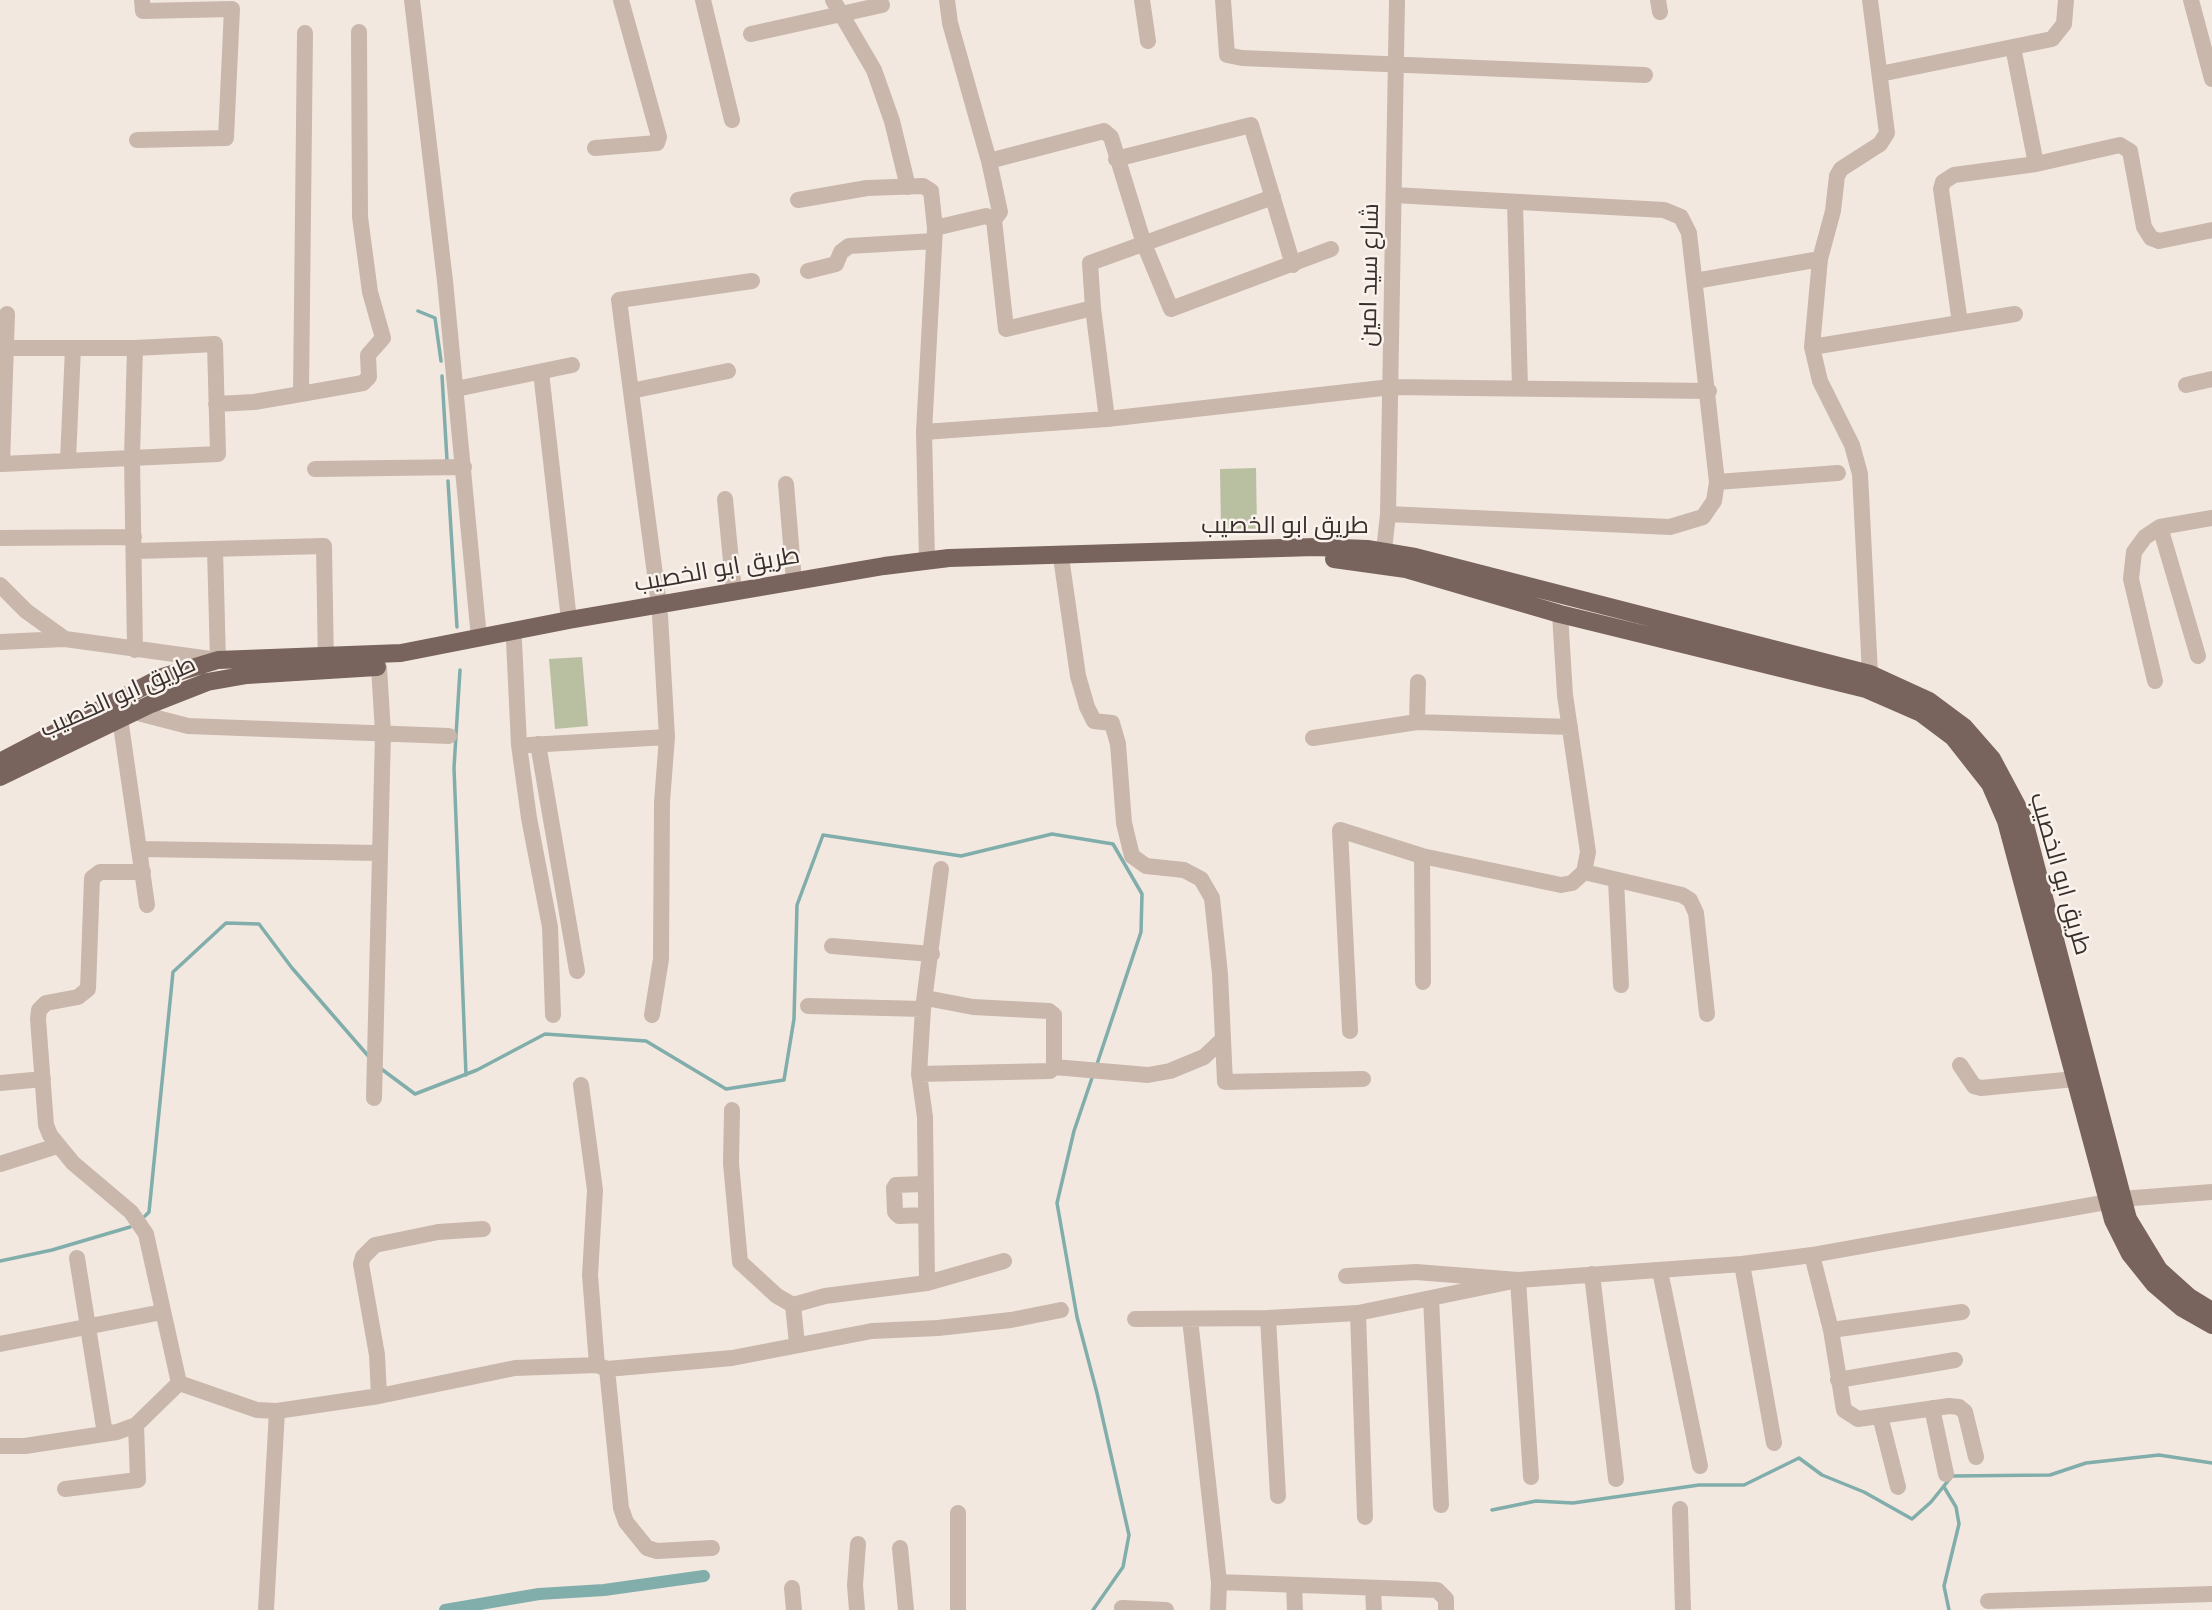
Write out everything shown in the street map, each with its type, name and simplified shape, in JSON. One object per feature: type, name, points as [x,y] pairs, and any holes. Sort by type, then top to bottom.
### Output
[{"type":"main road","name":"طريق ابو الخصيب","points":[[2,769],[207,682],[389,655],[569,620],[660,610],[913,571],[1315,547],[1384,551],[1885,695],[1921,713],[1953,737],[1990,784],[2006,821],[2075,1079],[2114,1201],[2159,1270],[2189,1297],[2212,1311]]},
{"type":"main road","name":"طريق ابو الخصيب","points":[[2,769],[162,677],[218,660],[379,667],[514,641],[734,592],[927,560],[1135,558],[1333,559],[1370,562],[1406,569],[1560,614],[1641,625],[1870,674],[1929,701],[1964,727],[1992,759],[2014,797],[2029,838],[2121,1237],[2141,1269],[2167,1297],[2212,1325]]},
{"type":"street","points":[[136,140],[226,138],[231,35],[232,9],[143,11],[142,0]]},
{"type":"street","points":[[412,0],[456,389],[479,638]]},
{"type":"street","points":[[595,148],[656,143],[659,137],[621,0]]},
{"type":"street","points":[[703,0],[732,120]]},
{"type":"street","points":[[947,0],[950,23],[989,161],[1000,212],[994,220],[1006,330],[1093,308]]},
{"type":"street","points":[[1142,0],[1148,41]]},
{"type":"street","points":[[1223,0],[1227,55],[1395,66],[1646,75]]},
{"type":"street","name":"شارع سيد امين","points":[[1384,551],[1388,514],[1391,387],[1396,0]]},
{"type":"street","points":[[1870,0],[1887,133],[1880,144],[1841,169],[1837,176],[1833,211],[1820,259],[1812,348],[1820,381],[1858,460],[1870,674]]},
{"type":"street","points":[[1880,74],[2052,38],[2060,33],[2066,0]]},
{"type":"street","points":[[2191,0],[2212,79]]},
{"type":"street","points":[[751,34],[836,6],[882,5]]},
{"type":"street","points":[[836,6],[853,30],[874,70],[908,187]]},
{"type":"street","points":[[216,404],[254,402],[366,382],[370,375],[368,355],[383,338],[370,292],[360,217],[359,32]]},
{"type":"street","points":[[302,394],[305,33]]},
{"type":"street","points":[[2013,47],[2036,164]]},
{"type":"street","points":[[1115,159],[1251,125],[1293,265]]},
{"type":"street","points":[[989,161],[1104,131],[1111,137],[1115,159],[1144,243],[1171,309],[1331,249]]},
{"type":"street","points":[[1960,323],[1941,189],[1943,182],[1954,176],[2036,164],[2120,145],[2126,146],[2130,151],[2144,228],[2151,238],[2159,241],[2212,230]]},
{"type":"street","points":[[798,200],[867,188],[923,186],[931,191],[935,234],[925,432],[927,560]]},
{"type":"street","points":[[1388,514],[1670,527],[1703,517],[1714,501],[1717,482],[1709,391],[1687,224],[1673,212],[1394,195]]},
{"type":"street","points":[[1107,419],[1090,263],[1273,197]]},
{"type":"street","points":[[1515,203],[1520,388]]},
{"type":"street","points":[[808,271],[836,264],[841,251],[849,246],[935,234],[986,216],[994,220]]},
{"type":"street","points":[[1695,281],[1820,259]]},
{"type":"street","points":[[652,1014],[660,959],[662,802],[667,737],[660,610],[619,300],[752,281]]},
{"type":"street","points":[[6,348],[135,348],[215,344],[218,454],[2,464],[7,314]]},
{"type":"street","points":[[1812,348],[2015,314]]},
{"type":"street","points":[[68,460],[73,348]]},
{"type":"street","points":[[135,348],[132,457],[135,650]]},
{"type":"street","points":[[456,389],[572,365]]},
{"type":"street","points":[[631,391],[728,371]]},
{"type":"street","points":[[541,372],[569,620]]},
{"type":"street","points":[[2186,385],[2212,379]]},
{"type":"street","points":[[925,432],[1107,419],[1391,387],[1709,391]]},
{"type":"street","points":[[316,469],[464,467]]},
{"type":"street","points":[[1717,482],[1838,473]]},
{"type":"street","points":[[786,484],[794,582]]},
{"type":"street","points":[[725,499],[734,592]]},
{"type":"street","points":[[2155,681],[2130,570],[2139,544],[2160,527],[2212,518]]},
{"type":"street","points":[[2160,527],[2198,656]]},
{"type":"street","points":[[0,538],[215,549],[324,546],[327,663]]},
{"type":"street","points":[[0,642],[65,639],[218,660],[215,549]]},
{"type":"street","points":[[1062,564],[1078,676],[1087,707],[1094,721],[1112,723],[1118,744],[1124,823],[1132,856],[1146,866],[1184,870],[1201,878],[1212,898],[1225,1082],[1363,1079]]},
{"type":"street","points":[[0,585],[26,611],[65,639]]},
{"type":"street","points":[[1350,1031],[1340,830],[1422,856],[1561,885],[1572,883],[1584,872],[1588,852],[1570,727],[1560,614]]},
{"type":"street","points":[[514,641],[519,745],[529,818],[550,927],[553,1015]]},
{"type":"street","points":[[374,1098],[383,733],[379,667]]},
{"type":"street","points":[[1417,722],[1418,682]]},
{"type":"street","points":[[147,905],[127,715],[188,726],[449,736]]},
{"type":"street","points":[[1313,737],[1417,722],[1570,727]]},
{"type":"street","points":[[519,745],[667,737]]},
{"type":"street","points":[[538,744],[577,971]]},
{"type":"street","points":[[140,849],[380,853]]},
{"type":"street","points":[[1422,856],[1423,982]]},
{"type":"street","points":[[928,1283],[925,1117],[919,1074],[940,869]]},
{"type":"street","points":[[143,872],[100,872],[92,878],[89,985],[82,995],[50,1001],[40,1010],[46,1125],[57,1146],[140,1222],[154,1263],[178,1383]]},
{"type":"street","points":[[1584,872],[1682,895],[1690,900],[1696,914],[1707,1014]]},
{"type":"street","points":[[1616,880],[1621,985]]},
{"type":"street","points":[[832,946],[932,954]]},
{"type":"street","points":[[808,1006],[925,1003],[1049,1011],[1054,1015],[1054,1066],[1050,1071],[919,1074]]},
{"type":"street","points":[[1054,1066],[1147,1075],[1170,1071],[1204,1057],[1223,1039]]},
{"type":"street","points":[[1960,1065],[1974,1086],[1981,1088],[2075,1079]]},
{"type":"street","points":[[0,1083],[43,1079]]},
{"type":"street","points":[[581,1085],[595,1190],[590,1275],[621,1508],[626,1522],[647,1548],[657,1551],[712,1548]]},
{"type":"street","points":[[732,1110],[731,1163],[740,1262],[758,1281],[793,1305],[797,1344]]},
{"type":"street","points":[[0,1164],[57,1146]]},
{"type":"street","points":[[925,1184],[896,1185],[894,1188],[895,1212],[899,1216],[925,1215]]},
{"type":"street","points":[[1135,1319],[1268,1318],[1358,1312],[1431,1298],[1474,1286],[1517,1280],[1742,1264],[1812,1255],[2114,1201],[2212,1192]]},
{"type":"street","points":[[379,1396],[377,1355],[361,1264],[363,1257],[375,1245],[438,1232],[483,1229]]},
{"type":"street","points":[[1812,1255],[1831,1330],[1844,1410],[1858,1419],[1949,1406],[1965,1412],[1976,1457]]},
{"type":"street","points":[[77,1258],[105,1434]]},
{"type":"street","points":[[793,1305],[825,1296],[928,1283],[1004,1261]]},
{"type":"street","points":[[1742,1264],[1774,1443]]},
{"type":"street","points":[[1660,1271],[1700,1466]]},
{"type":"street","points":[[1346,1276],[1416,1272],[1517,1280]]},
{"type":"street","points":[[1592,1274],[1616,1479]]},
{"type":"street","points":[[1517,1280],[1531,1477]]},
{"type":"street","points":[[1431,1298],[1441,1505]]},
{"type":"street","points":[[178,1383],[257,1410],[276,1411],[379,1396],[515,1368],[602,1367],[732,1358],[872,1331],[1011,1320],[1061,1310]]},
{"type":"street","points":[[0,1344],[162,1312]]},
{"type":"street","points":[[1358,1312],[1364,1517]]},
{"type":"street","points":[[1831,1330],[1962,1312]]},
{"type":"street","points":[[1268,1318],[1278,1496]]},
{"type":"street","points":[[1190,1319],[1219,1582],[1218,1610]]},
{"type":"street","points":[[1838,1380],[1955,1360]]},
{"type":"street","points":[[0,1446],[25,1446],[105,1434],[136,1425],[178,1383]]},
{"type":"street","points":[[1932,1408],[1945,1474]]},
{"type":"street","points":[[266,1610],[276,1411]]},
{"type":"street","points":[[1880,1416],[1898,1487]]},
{"type":"street","points":[[65,1489],[138,1480],[136,1425]]},
{"type":"street","points":[[1680,1509],[1683,1610]]},
{"type":"street","points":[[958,1513],[958,1610]]},
{"type":"street","points":[[857,1610],[855,1585],[858,1544]]},
{"type":"street","points":[[900,1548],[906,1610]]},
{"type":"street","points":[[1219,1582],[1437,1590],[1446,1599],[1446,1610]]},
{"type":"street","points":[[1294,1586],[1295,1610]]},
{"type":"street","points":[[792,1588],[794,1610]]},
{"type":"street","points":[[1373,1588],[1374,1610]]},
{"type":"street","points":[[1988,1601],[2212,1594]]},
{"type":"street","points":[[1122,1608],[1166,1610]]},
{"type":"green space","points":[[1256,468],[1257,531],[1221,532],[1220,469]]},
{"type":"green space","points":[[582,657],[588,726],[555,729],[549,659]]},
{"type":"waterway","points":[[418,311],[435,318],[441,361]]},
{"type":"waterway","points":[[442,376],[447,460]]},
{"type":"waterway","points":[[448,481],[457,627]]},
{"type":"waterway","points":[[460,670],[454,768],[466,1075]]},
{"type":"waterway","points":[[380,1068],[415,1094],[477,1070],[545,1034],[646,1041],[726,1089],[784,1080],[794,1019],[797,905],[823,835],[961,856],[1052,834],[1113,844],[1142,894],[1141,932],[1097,1064]]},
{"type":"waterway","points":[[145,1216],[149,1212],[173,972],[226,923],[259,924],[292,968],[370,1058]]},
{"type":"waterway","points":[[1093,1075],[1074,1131],[1057,1203],[1077,1317],[1129,1535],[1123,1567],[1093,1610]]},
{"type":"waterway","points":[[0,1261],[52,1250],[130,1227]]},
{"type":"waterway","points":[[1492,1510],[1536,1501],[1573,1503],[1699,1485],[1744,1485],[1799,1458],[1822,1475],[1864,1492],[1912,1519],[1931,1502],[1952,1476],[2050,1475],[2086,1463],[2159,1455],[2212,1463]]},
{"type":"waterway","points":[[1944,1487],[1956,1507],[1959,1524],[1944,1586],[1949,1610]]},
{"type":"waterway","points":[[445,1610],[539,1594],[604,1590],[704,1576]]}]
